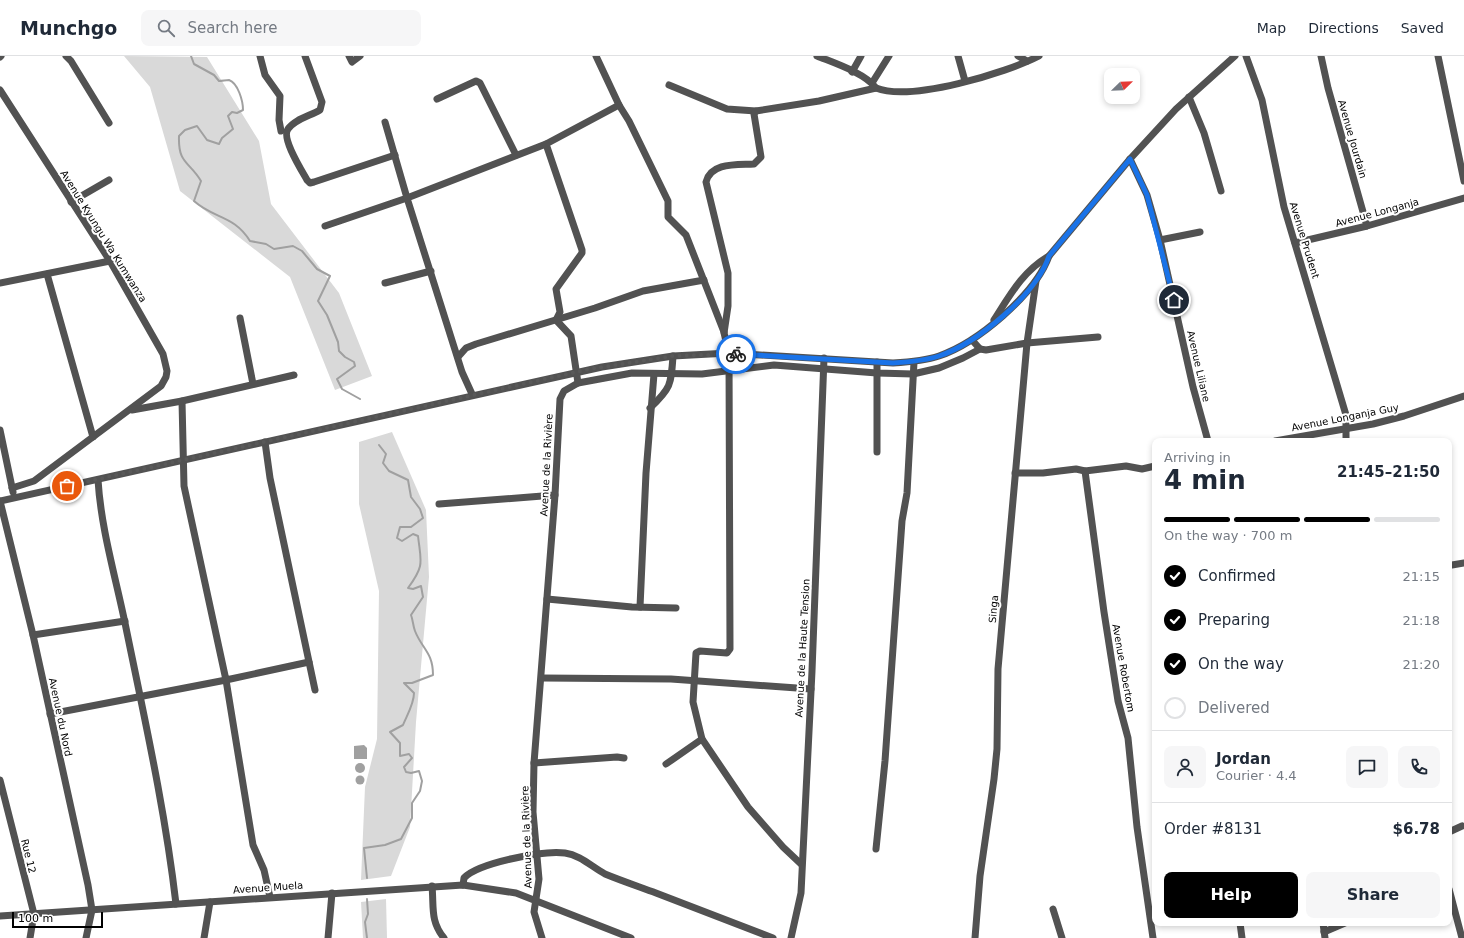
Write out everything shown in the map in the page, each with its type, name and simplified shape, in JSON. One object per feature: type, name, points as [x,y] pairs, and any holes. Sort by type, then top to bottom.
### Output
[{"type":"street","points":[[66,56],[75,66],[109,123]]},
{"type":"street","points":[[260,56],[264,75],[280,96],[279,120],[282,131]]},
{"type":"street","points":[[305,56],[322,102],[322,107],[320,110],[301,118],[287,130],[286,136],[288,144],[307,180],[310,183],[314,182],[394,155]]},
{"type":"street","points":[[349,56],[352,62],[360,56]]},
{"type":"street","points":[[596,56],[668,201],[668,217],[686,235],[724,333],[729,354],[730,649],[727,653],[697,652],[693,702],[702,740],[748,807],[783,847],[801,864]]},
{"type":"street","points":[[817,56],[852,72],[885,91],[899,92],[965,81],[1009,69],[1039,56]]},
{"type":"street","points":[[852,72],[861,56]]},
{"type":"street","points":[[669,85],[727,109],[756,112],[819,101],[874,85],[889,56]]},
{"type":"street","points":[[958,56],[965,81]]},
{"type":"street","points":[[1018,56],[1027,61]]},
{"type":"street","points":[[991,324],[1018,282],[1031,269],[1049,256],[1130,159],[1189,97],[1235,56]]},
{"type":"street","name":"Avenue Prudent","points":[[1246,56],[1262,100],[1284,207],[1346,415],[1346,438]]},
{"type":"street","name":"Avenue Jourdain","points":[[1321,56],[1328,88],[1367,226]]},
{"type":"street","points":[[1438,56],[1464,180]]},
{"type":"street","points":[[437,99],[469,83],[476,81],[480,83],[516,156]]},
{"type":"street","name":"Avenue Kyungu Wa Kumwanza","points":[[0,90],[110,261],[163,354],[166,364],[166,377],[160,386],[34,481],[12,488]]},
{"type":"street","points":[[1189,97],[1204,133],[1221,191]]},
{"type":"street","points":[[325,226],[407,198],[546,144],[619,105]]},
{"type":"street","points":[[724,333],[728,306],[728,273],[706,182],[711,172],[724,166],[754,164],[760,157],[754,114],[756,112]]},
{"type":"street","points":[[384,122],[458,357],[472,394]]},
{"type":"street","points":[[546,144],[582,250],[582,253],[556,289],[560,312],[556,320]]},
{"type":"street","name":"Avenue Liliane","points":[[1130,159],[1147,195],[1160,240],[1193,387],[1207,438]]},
{"type":"street","points":[[71,202],[109,180]]},
{"type":"street","name":"Avenue Longanja","points":[[1295,243],[1367,226],[1464,198]]},
{"type":"street","points":[[1160,240],[1200,232]]},
{"type":"street","points":[[0,501],[183,461],[472,394],[577,372],[673,356],[729,354],[877,362],[914,362],[938,356],[972,340],[1006,312],[1036,281],[1045,267],[1049,256]]},
{"type":"street","points":[[0,283],[110,261]]},
{"type":"street","points":[[385,283],[431,271]]},
{"type":"street","points":[[47,274],[93,437]]},
{"type":"street","points":[[458,357],[466,348],[643,291],[704,280]]},
{"type":"street","name":"Singa","points":[[976,938],[980,876],[995,772],[998,669],[1027,343],[1036,281]]},
{"type":"street","points":[[240,318],[253,384]]},
{"type":"street","points":[[556,320],[571,336],[578,383],[632,373],[702,374],[774,365],[823,370],[913,374],[939,368],[980,349],[1027,343],[1098,337]]},
{"type":"street","points":[[972,340],[980,349]]},
{"type":"street","points":[[650,408],[665,395],[672,374],[673,356]]},
{"type":"street","name":"Avenue de la Haute Tension","points":[[791,938],[801,893],[801,864],[811,689],[824,358]]},
{"type":"street","points":[[877,362],[877,452]]},
{"type":"street","points":[[876,849],[886,761],[901,535],[907,493],[914,362]]},
{"type":"street","points":[[640,607],[650,408],[654,374]]},
{"type":"street","points":[[130,410],[182,401],[294,375]]},
{"type":"street","name":"Avenue de la Rivière","points":[[542,938],[535,917],[539,879],[533,812],[534,763],[542,678],[560,399],[564,392],[578,383]]},
{"type":"street","name":"Avenue Longanja Guy","points":[[1293,438],[1346,429],[1404,416],[1464,396]]},
{"type":"street","points":[[182,401],[184,486],[226,680],[253,845],[264,870],[270,897]]},
{"type":"street","points":[[0,430],[14,498]]},
{"type":"street","points":[[265,442],[270,478],[315,690]]},
{"type":"street","points":[[1015,473],[1043,473],[1076,469],[1085,471],[1126,466],[1142,469],[1152,467]]},
{"type":"street","name":"Avenue Robertom","points":[[1085,471],[1107,634],[1118,702],[1128,738],[1137,827],[1153,938]]},
{"type":"street","points":[[98,480],[101,516],[125,621],[167,836],[176,904]]},
{"type":"street","points":[[439,504],[555,495]]},
{"type":"street","name":"Avenue du Nord","points":[[0,501],[3,523],[34,635],[92,910],[86,938]]},
{"type":"street","points":[[1452,565],[1464,563]]},
{"type":"street","points":[[547,599],[640,607],[676,608]]},
{"type":"street","points":[[34,635],[125,621]]},
{"type":"street","points":[[50,714],[226,680],[309,662]]},
{"type":"street","points":[[542,678],[694,680],[811,689]]},
{"type":"street","points":[[666,764],[702,740]]},
{"type":"street","points":[[534,763],[617,757],[624,758]]},
{"type":"street","name":"Rue 12","points":[[0,780],[34,914],[30,938]]},
{"type":"street","points":[[1452,831],[1462,826]]},
{"type":"street","points":[[463,885],[464,878],[467,874],[481,868],[509,860],[556,853],[575,856],[605,874],[759,935],[773,938]]},
{"type":"street","name":"Avenue Muela","points":[[0,916],[463,885],[500,889],[536,900],[631,938]]},
{"type":"street","points":[[432,886],[433,919],[436,929],[444,938]]},
{"type":"street","points":[[328,938],[332,893]]},
{"type":"street","points":[[204,938],[210,902]]},
{"type":"street","points":[[1452,907],[1462,938]]},
{"type":"street","points":[[1053,909],[1062,938]]},
{"type":"street","points":[[1240,926],[1242,938]]},
{"type":"street","points":[[1325,935],[1340,926]]},
{"type":"shaded area","points":[[124,56],[207,57],[259,141],[271,204],[339,293],[372,376],[335,390],[290,277],[180,191],[150,87]]},
{"type":"shaded area","points":[[392,432],[426,510],[429,577],[416,722],[410,827],[391,876],[361,880],[365,787],[377,739],[379,591],[359,504],[359,442]]},
{"type":"shaded area","points":[[364,745],[367,748],[367,759],[354,759],[354,746]]},
{"type":"shaded area","points":[[358,763],[362,763],[364,764],[364,772],[358,773],[355,770],[355,766]]},
{"type":"shaded area","points":[[360,775],[365,780],[360,785],[355,780]]},
{"type":"shaded area","points":[[386,899],[387,938],[363,938],[361,902]]},
{"type":"waterway","points":[[191,56],[194,64],[214,75],[219,81],[229,80],[235,85],[241,97],[243,110],[237,113],[232,112],[228,116],[233,129],[222,138],[219,144],[207,140],[197,126],[185,130],[179,136],[179,145],[182,157],[197,174],[201,181],[194,201],[201,207],[237,226],[250,241],[266,244],[274,249],[293,246],[302,251],[317,269],[330,276],[318,301],[327,315],[338,342],[339,351],[345,357],[354,362],[355,366],[337,379],[342,389],[360,399]]},
{"type":"waterway","points":[[367,878],[364,848],[385,845],[401,839],[412,818],[412,803],[420,791],[422,781],[419,771],[411,773],[406,772],[404,767],[412,758],[409,754],[400,756],[400,743],[390,732],[403,725],[413,701],[414,693],[404,683],[412,683],[433,675],[431,661],[415,631],[411,615],[423,597],[421,586],[413,589],[408,588],[417,574],[421,558],[418,536],[413,534],[402,541],[397,538],[400,527],[411,527],[423,518],[420,509],[411,497],[408,480],[389,471],[383,463],[386,454],[379,445]]},
{"type":"waterway","points":[[367,899],[368,914],[365,922],[367,938]]},
{"type":"way so far","points":[[67,486],[472,394],[590,369],[673,356],[736,354]]},
{"type":"route","points":[[736,354],[893,363],[914,362],[938,356],[953,350],[972,340],[1024,295],[1045,267],[1049,256],[1130,159],[1147,195],[1160,240],[1174,300]]}]
